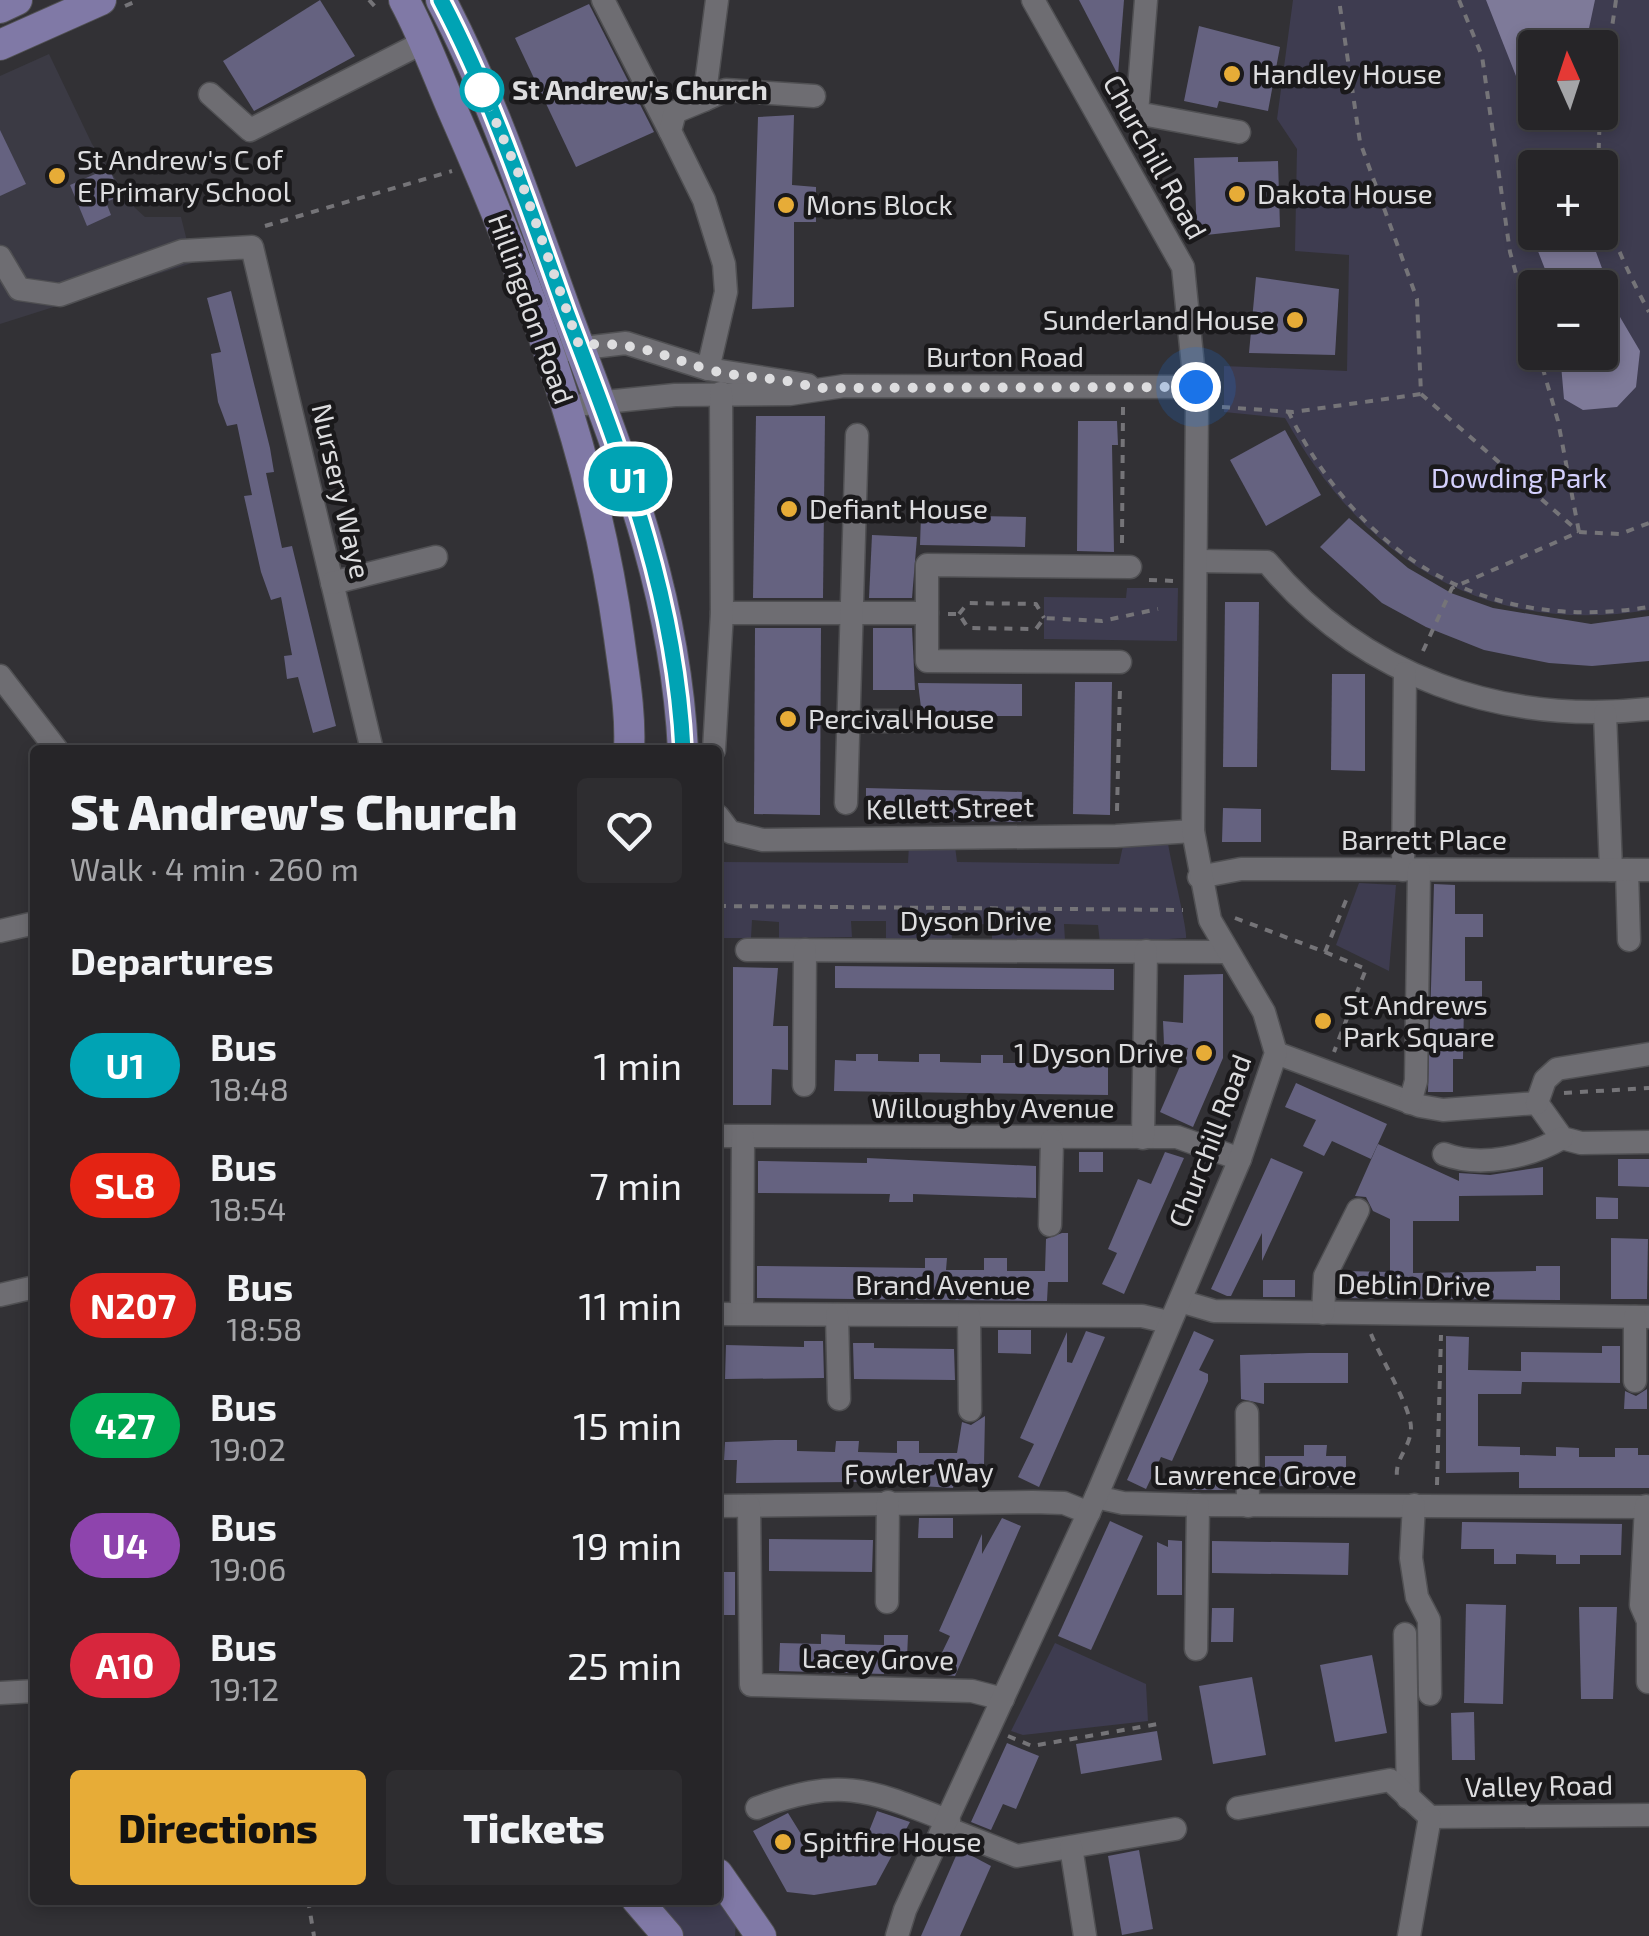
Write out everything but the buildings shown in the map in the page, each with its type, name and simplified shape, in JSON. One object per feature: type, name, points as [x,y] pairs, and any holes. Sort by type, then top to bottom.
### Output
[{"type":"main road","points":[[0,8],[17,0]]},
{"type":"main road","points":[[0,45],[101,0]]},
{"type":"main road","name":"Hillingdon Road","points":[[441,0],[518,172],[601,400],[668,610],[679,680],[683,745]]},
{"type":"main road","name":"Hillingdon Road","points":[[383,1],[424,42],[478,164],[550,357],[610,583],[631,724],[629,745]]},
{"type":"main road","points":[[722,1881],[760,1936]]},
{"type":"main road","points":[[722,1883],[732,1904],[735,1936]]},
{"type":"main road","points":[[641,1905],[668,1936]]},
{"type":"street","points":[[603,0],[704,200],[724,264],[726,292],[708,369]]},
{"type":"street","points":[[704,100],[717,0]]},
{"type":"street","name":"Churchill Road","points":[[897,1936],[904,1910],[948,1825],[1180,1301],[1240,1160],[1276,1053],[1264,1012],[1226,952],[1206,907],[1193,831],[1197,397],[1183,268],[1032,0]]},
{"type":"street","points":[[1146,0],[1137,113],[1239,132]]},
{"type":"street","points":[[210,94],[250,130],[424,42]]},
{"type":"street","points":[[670,131],[675,112],[726,90],[814,96]]},
{"type":"street","points":[[0,257],[19,289],[60,295],[182,252],[252,246]]},
{"type":"street","name":"Nursery Waye","points":[[252,246],[371,745]]},
{"type":"street","name":"Burton Road","points":[[550,357],[579,345],[626,343],[708,369],[790,379],[814,388]]},
{"type":"street","name":"Burton Road","points":[[566,408],[601,400],[790,394],[814,388],[1123,388],[1197,397]]},
{"type":"street","points":[[714,745],[722,613],[721,394]]},
{"type":"street","points":[[846,802],[857,435]]},
{"type":"street","points":[[332,582],[436,557]]},
{"type":"street","points":[[1198,571],[1267,562],[1323,620],[1408,675],[1515,704],[1604,713],[1649,709]]},
{"type":"street","points":[[1120,662],[927,662],[928,565],[1126,567]]},
{"type":"street","points":[[722,613],[927,613]]},
{"type":"street","points":[[1408,675],[1416,1081],[1410,1103]]},
{"type":"street","points":[[0,676],[53,745]]},
{"type":"street","points":[[1604,713],[1629,870],[1628,940]]},
{"type":"street","points":[[846,721],[908,721]]},
{"type":"street","name":"Kellett Street","points":[[722,821],[730,832],[763,840],[1116,836],[1193,831]]},
{"type":"street","name":"Barrett Place","points":[[1199,877],[1241,868],[1629,870]]},
{"type":"street","points":[[0,931],[30,923]]},
{"type":"street","name":"Dyson Drive","points":[[747,950],[1226,952]]},
{"type":"street","points":[[804,1085],[805,950]]},
{"type":"street","points":[[1143,1138],[1146,951]]},
{"type":"street","points":[[1276,1053],[1410,1103],[1443,1110],[1538,1103]]},
{"type":"street","points":[[1538,1103],[1545,1080],[1557,1069],[1649,1054]]},
{"type":"street","points":[[1538,1103],[1562,1138],[1581,1143],[1649,1142]]},
{"type":"street","name":"Willoughby Avenue","points":[[722,1136],[1176,1138],[1240,1160]]},
{"type":"street","points":[[742,1314],[743,1137]]},
{"type":"street","points":[[1444,1154],[1505,1158],[1535,1152],[1562,1138]]},
{"type":"street","points":[[1050,1224],[1052,1140]]},
{"type":"street","points":[[1323,1313],[1325,1276],[1358,1210]]},
{"type":"street","points":[[0,1295],[30,1290]]},
{"type":"street","name":"Deblin Drive","points":[[1180,1301],[1214,1311],[1642,1317]]},
{"type":"street","name":"Brand Avenue","points":[[722,1314],[1142,1316],[1168,1322]]},
{"type":"street","points":[[837,1315],[839,1399]]},
{"type":"street","points":[[970,1316],[970,1410]]},
{"type":"street","points":[[1635,1381],[1642,1317]]},
{"type":"street","points":[[1247,1412],[1248,1506]]},
{"type":"street","points":[[887,1602],[888,1502]]},
{"type":"street","name":"Fowler Way","points":[[722,1506],[888,1502],[1092,1505]]},
{"type":"street","name":"Lawrence Grove","points":[[1092,1505],[1648,1506],[1641,1605],[1648,1621],[1648,1682]]},
{"type":"street","points":[[1196,1649],[1198,1505]]},
{"type":"street","points":[[1419,1505],[1411,1558],[1417,1597],[1429,1620],[1430,1694]]},
{"type":"street","name":"Lacey Grove","points":[[748,1506],[751,1686],[972,1690],[1003,1699]]},
{"type":"street","points":[[1405,1634],[1408,1798]]},
{"type":"street","points":[[0,1693],[30,1691]]},
{"type":"street","points":[[1238,1808],[1390,1780],[1408,1798]]},
{"type":"street","points":[[757,1808],[797,1793],[870,1789],[1017,1856],[1175,1829]]},
{"type":"street","name":"Valley Road","points":[[1408,1798],[1430,1817],[1649,1815]]},
{"type":"street","name":"Valley Road","points":[[1409,1936],[1430,1817]]},
{"type":"street","points":[[1072,1847],[1085,1936]]},
{"type":"path","points":[[1339,0],[1360,142],[1417,300],[1421,394],[1579,532]]},
{"type":"path","points":[[1460,0],[1482,56],[1510,252],[1518,281]]},
{"type":"path","points":[[1616,0],[1602,108],[1602,181],[1607,219],[1649,312]]},
{"type":"path","points":[[252,246],[262,227],[478,164]]},
{"type":"path","points":[[1543,370],[1558,421],[1579,532]]},
{"type":"path","points":[[1123,388],[1126,567],[1142,580],[1198,571]]},
{"type":"path","points":[[1197,397],[1288,411],[1421,394]]},
{"type":"path","points":[[1288,411],[1321,472],[1353,512],[1406,558],[1457,586],[1543,611],[1602,614],[1649,608]]},
{"type":"path","points":[[1408,675],[1457,586],[1579,532],[1620,534],[1649,523]]},
{"type":"path","points":[[927,613],[958,614],[968,603],[1036,604],[1044,618]]},
{"type":"path","points":[[1044,618],[1102,621],[1158,609]]},
{"type":"path","points":[[958,614],[968,628],[1036,629],[1044,618]]},
{"type":"path","points":[[1116,836],[1120,662]]},
{"type":"path","points":[[1325,952],[1359,870]]},
{"type":"path","points":[[722,906],[1206,907],[1366,969],[1326,1070]]},
{"type":"path","points":[[1538,1103],[1555,1094],[1649,1088]]},
{"type":"path","points":[[1366,1314],[1412,1427],[1396,1474],[1419,1505]]},
{"type":"path","points":[[1419,1505],[1442,1315]]},
{"type":"path","points":[[990,1728],[1032,1746],[1158,1724]]},
{"type":"path","points":[[309,1905],[314,1936]]},
{"type":"shaded area","points":[[1486,0],[1595,0],[1589,30],[1518,30],[1516,76]]},
{"type":"shaded area","name":"St Andrew's C of E Primary School","points":[[49,54],[92,144],[135,208],[145,217],[181,217],[188,245],[227,252],[0,324],[0,76]]},
{"type":"shaded area","points":[[1538,250],[1595,250],[1603,270],[1545,270]]},
{"type":"shaded area","points":[[1618,312],[1640,351],[1636,387],[1617,407],[1583,410],[1564,399],[1561,370],[1618,370]]},
{"type":"green space","name":"Dowding Park","points":[[1293,0],[1649,0],[1649,610],[1589,615],[1533,611],[1482,598],[1434,577],[1391,548],[1352,511],[1316,468],[1285,418],[1224,412],[1224,366],[1347,371],[1349,255],[1295,251],[1297,149],[1277,119]]},
{"type":"green space","points":[[1127,588],[1178,588],[1177,641],[1044,639],[1044,597],[1126,598]]},
{"type":"green space","points":[[1168,843],[1186,938],[1100,943],[1098,925],[1064,924],[1065,940],[992,941],[992,924],[951,925],[952,939],[886,939],[886,921],[851,921],[852,937],[779,938],[779,922],[752,920],[751,938],[722,938],[722,862],[908,863],[909,845],[955,846],[957,862],[1119,864],[1123,846]]},
{"type":"green space","points":[[1359,883],[1396,885],[1389,971],[1336,945]]},
{"type":"green space","points":[[1055,1643],[1146,1684],[1148,1721],[1023,1735],[1011,1731]]},
{"type":"green space","points":[[722,1885],[736,1921],[735,1936],[668,1936],[641,1905],[722,1905]]},
{"type":"bus line","name":"U1","points":[[441,0],[518,172],[639,511],[668,610],[679,680],[683,745]]},
{"type":"place","name":"Handley House","points":[[1232,74]]},
{"type":"place","name":"St Andrew's Church","points":[[482,90]]},
{"type":"place","name":"St Andrew's C of E Primary School","points":[[57,176]]},
{"type":"place","name":"Dakota House","points":[[1237,194]]},
{"type":"place","name":"Mons Block","points":[[786,205]]},
{"type":"place","name":"Sunderland House","points":[[1295,320]]},
{"type":"place","name":"Defiant House","points":[[789,509]]},
{"type":"place","name":"Percival House","points":[[788,719]]},
{"type":"place","name":"St Andrews Park Square","points":[[1323,1021]]},
{"type":"place","name":"1 Dyson Drive","points":[[1204,1053]]},
{"type":"place","name":"Spitfire House","points":[[783,1842]]},
{"type":"route","points":[[482,90],[518,172],[579,345],[626,343],[678,356],[708,369],[790,379],[814,388],[1196,387]]}]
